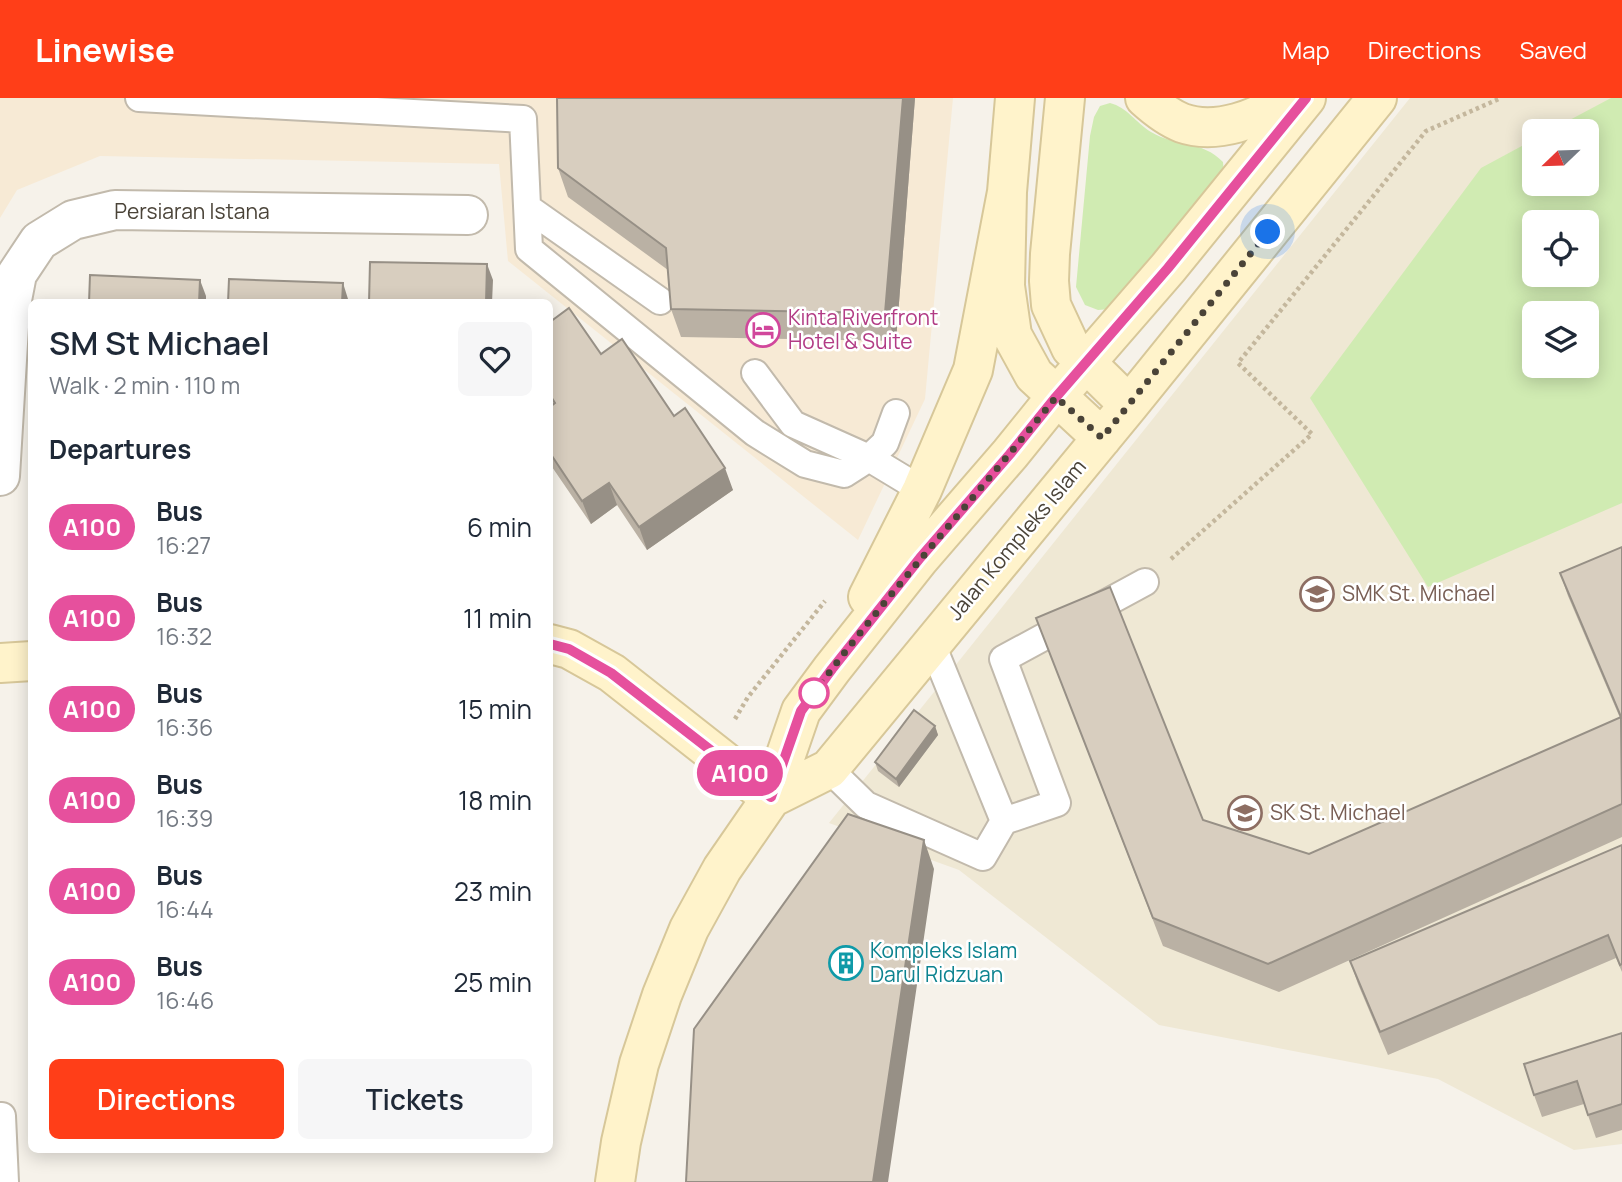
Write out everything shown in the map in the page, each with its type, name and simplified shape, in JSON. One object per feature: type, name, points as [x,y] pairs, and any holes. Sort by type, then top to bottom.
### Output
[{"type":"main road","points":[[1015,98],[1007,192],[1005,286],[1012,335],[1034,375],[1102,438]]},
{"type":"main road","points":[[1065,98],[1049,281],[1051,305],[1071,348],[1129,405]]},
{"type":"main road","points":[[1145,98],[1183,123],[1217,127],[1251,118],[1287,98]]},
{"type":"main road","name":"Jalan Kompleks Islam","points":[[615,1182],[639,1064],[666,984],[689,929],[722,869],[771,797],[801,711],[920,558],[1168,268],[1306,98]]},
{"type":"main road","name":"Jalan Kompleks Islam","points":[[771,797],[829,769],[1129,405],[1377,98]]},
{"type":"main road","points":[[832,669],[922,490],[973,370],[1007,192]]},
{"type":"main road","points":[[553,645],[569,649],[611,673],[771,797]]},
{"type":"main road","points":[[0,663],[28,661]]},
{"type":"street","name":"Persiaran Istana","points":[[0,476],[10,310],[17,274],[39,241],[73,220],[115,210],[468,215]]},
{"type":"lane","points":[[138,98],[523,119],[529,248],[755,433],[805,464],[844,474],[869,458],[885,443],[896,413]]},
{"type":"lane","points":[[528,208],[660,301]]},
{"type":"lane","points":[[755,373],[793,424],[869,458],[922,490]]},
{"type":"lane","points":[[829,769],[866,804],[983,858],[1004,821],[1057,803],[1003,659],[1145,582]]},
{"type":"lane","points":[[931,642],[1004,821]]},
{"type":"lane","points":[[0,1116],[5,1182]]},
{"type":"path","points":[[1145,582],[1312,434],[1238,363],[1426,131],[1501,98]]},
{"type":"shaded area","name":"Kinta Riverfront Hotel & Suite","points":[[0,98],[953,98],[925,399],[858,540],[508,261],[499,164],[100,156],[17,190],[0,218]]},
{"type":"shaded area","name":"SMK St. Michael","points":[[1410,98],[1622,98],[1622,1144],[1574,1150],[1438,1079],[1159,1025],[959,870],[829,823]]},
{"type":"green space","points":[[1611,98],[1622,98],[1622,503],[1428,587],[1310,398],[1481,168],[1522,146],[1522,196],[1600,196],[1600,119],[1572,119]]},
{"type":"green space","points":[[1110,103],[1160,137],[1198,147],[1215,155],[1223,162],[1224,174],[1109,309],[1098,310],[1085,305],[1076,287],[1090,136],[1094,117],[1100,106]]},
{"type":"building","points":[[557,98],[903,98],[885,313],[671,309],[666,248],[558,168]]},
{"type":"building","points":[[370,262],[487,264],[486,299],[369,299]]},
{"type":"building","points":[[90,275],[200,280],[199,299],[89,299]]},
{"type":"building","points":[[229,279],[343,283],[342,299],[228,299]]},
{"type":"building","points":[[569,308],[601,354],[622,339],[674,416],[685,408],[725,468],[639,527],[609,483],[582,501],[553,458],[553,320]]},
{"type":"building","points":[[1622,547],[1622,719],[1560,573]]},
{"type":"building","points":[[1110,587],[1203,820],[1309,854],[1621,717],[1622,804],[1268,964],[1153,918],[1036,618]]},
{"type":"building","points":[[914,710],[935,726],[896,779],[875,762]]},
{"type":"building","name":"Kompleks Islam Darul Ridzuan","points":[[848,814],[924,840],[873,1182],[686,1182],[694,1029]]},
{"type":"building","points":[[1622,845],[1622,964],[1620,965],[1608,935],[1380,1032],[1350,961]]},
{"type":"building","points":[[1622,1033],[1622,1104],[1588,1115],[1577,1081],[1534,1095],[1524,1064]]},
{"type":"bus line","name":"A100","points":[[553,645],[569,649],[611,673],[771,797],[801,711],[832,669],[920,558],[1168,268],[1306,98]]},
{"type":"place","name":"Kinta Riverfront Hotel & Suite","points":[[763,330]]},
{"type":"place","name":"SMK St. Michael","points":[[1317,594]]},
{"type":"place","name":"SK St. Michael","points":[[1245,813]]},
{"type":"place","name":"Kompleks Islam Darul Ridzuan","points":[[846,963]]},
{"type":"route","points":[[814,693],[920,558],[1056,397],[1102,438],[1268,232]]}]
